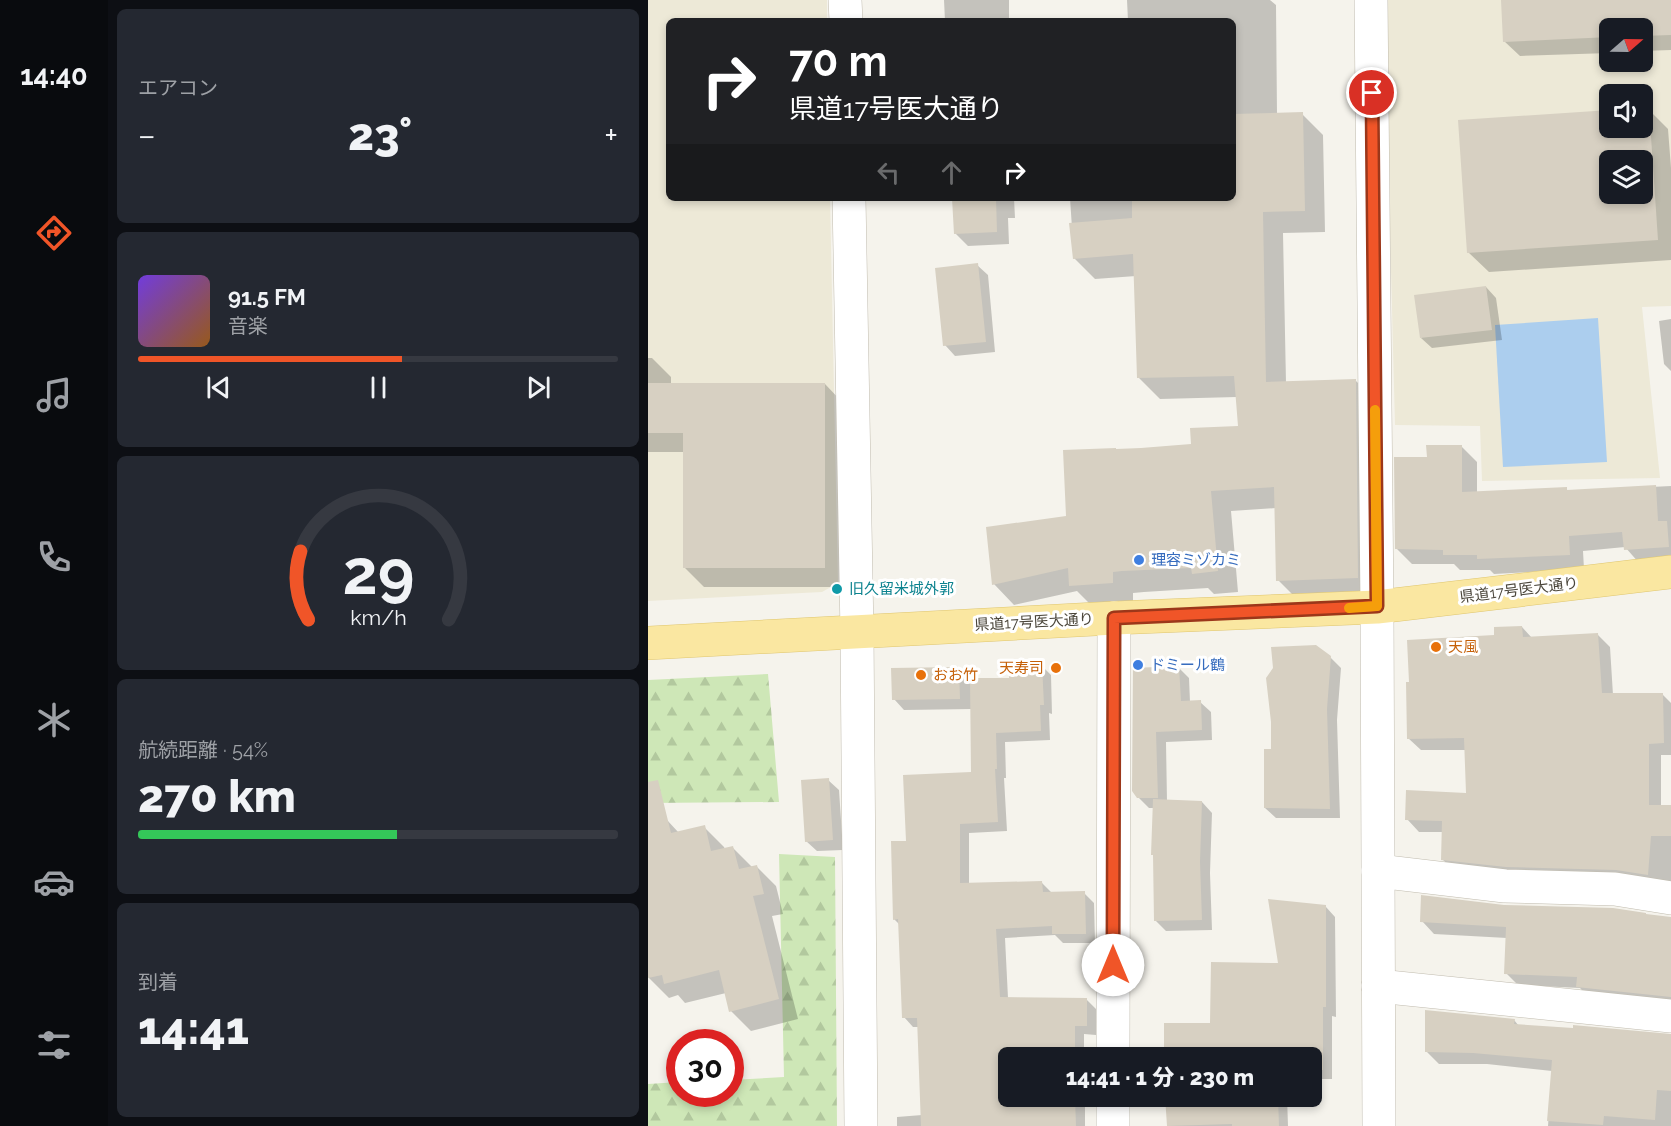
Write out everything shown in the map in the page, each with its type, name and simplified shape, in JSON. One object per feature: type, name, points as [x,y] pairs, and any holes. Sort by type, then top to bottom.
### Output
[{"type":"main road","name":"県道17号医大通り","points":[[648,643],[1377,606],[1671,572]]},
{"type":"street","points":[[845,0],[846,18]]},
{"type":"street","points":[[1371,0],[1379,1126]]},
{"type":"street","points":[[849,201],[857,633],[861,1126]]},
{"type":"street","points":[[1113,1047],[1114,618]]},
{"type":"street","points":[[1378,871],[1505,886],[1615,889],[1671,898]]},
{"type":"street","points":[[1378,986],[1671,1016]]},
{"type":"street","points":[[1113,1107],[1113,1126]]},
{"type":"shaded area","points":[[648,0],[827,0],[827,18],[666,18],[666,201],[830,201],[838,583],[822,592],[648,601]]},
{"type":"shaded area","points":[[1384,0],[1671,0],[1671,306],[1642,307],[1660,478],[1482,481],[1480,426],[1395,425]]},
{"type":"green space","points":[[768,674],[779,802],[648,803],[648,680]]},
{"type":"green space","points":[[779,854],[835,857],[837,1126],[648,1126],[648,1084],[666,1083],[666,1107],[744,1107],[744,1079],[784,1077]]},
{"type":"water","points":[[1598,318],[1607,462],[1503,467],[1495,325]]},
{"type":"building","points":[[1501,0],[1671,0],[1671,35],[1653,36],[1653,18],[1599,18],[1599,38],[1503,42]]},
{"type":"building","points":[[1599,111],[1599,138],[1651,138],[1652,150],[1599,150],[1599,204],[1653,204],[1653,166],[1658,240],[1467,253],[1458,120]]},
{"type":"building","points":[[1303,112],[1305,211],[1263,212],[1266,382],[1356,379],[1358,578],[1276,581],[1274,487],[1211,491],[1218,571],[1192,574],[1191,568],[1122,571],[1113,572],[1113,583],[1069,586],[1068,568],[992,585],[986,527],[1066,516],[1063,450],[1191,444],[1190,428],[1238,426],[1234,376],[1137,378],[1133,254],[1073,259],[1069,223],[1132,218],[1132,201],[1236,201],[1236,114]]},
{"type":"building","points":[[952,201],[996,201],[997,232],[954,234]]},
{"type":"building","points":[[978,263],[986,342],[943,346],[935,268]]},
{"type":"building","points":[[1486,286],[1492,330],[1420,338],[1414,295]]},
{"type":"building","points":[[648,383],[825,383],[825,568],[683,568],[683,433],[648,433]]},
{"type":"building","points":[[1426,445],[1462,445],[1462,492],[1656,485],[1658,521],[1667,521],[1669,547],[1624,550],[1622,532],[1569,536],[1570,555],[1477,559],[1477,555],[1443,555],[1443,550],[1395,549],[1394,457],[1427,457]]},
{"type":"building","points":[[1522,626],[1523,637],[1598,633],[1602,693],[1663,693],[1664,743],[1649,744],[1649,805],[1671,805],[1671,836],[1651,836],[1648,875],[1616,870],[1506,867],[1441,860],[1442,821],[1405,820],[1406,790],[1466,793],[1464,738],[1407,739],[1406,682],[1409,682],[1407,640],[1494,635],[1494,627]]},
{"type":"building","points":[[1316,645],[1331,656],[1327,709],[1330,809],[1264,808],[1264,749],[1271,749],[1271,722],[1266,678],[1273,668],[1271,647]]},
{"type":"building","points":[[1042,664],[1044,705],[1040,705],[1041,731],[996,733],[997,769],[995,769],[998,822],[960,824],[960,883],[1042,881],[1043,892],[1085,891],[1086,934],[1052,934],[1052,926],[996,929],[1000,997],[1087,998],[1087,1026],[1075,1026],[1075,1047],[998,1047],[998,1107],[1075,1107],[1076,1126],[921,1126],[917,1018],[902,1018],[898,919],[893,920],[891,841],[906,841],[903,775],[971,772],[970,678],[1009,678],[1009,665]]},
{"type":"building","points":[[1179,666],[1181,701],[1201,700],[1202,730],[1156,732],[1158,798],[1137,798],[1132,791],[1133,668]]},
{"type":"building","points":[[959,667],[960,699],[892,700],[891,668]]},
{"type":"building","points":[[829,778],[833,840],[805,842],[801,780]]},
{"type":"building","points":[[658,780],[671,833],[705,825],[711,851],[733,846],[739,869],[757,865],[764,894],[753,896],[779,999],[729,1012],[719,970],[664,984],[662,975],[648,978],[648,782]]},
{"type":"building","points":[[1153,799],[1202,801],[1200,862],[1202,920],[1154,921],[1153,855],[1151,855]]},
{"type":"building","points":[[1421,895],[1504,905],[1613,908],[1671,917],[1671,997],[1576,987],[1577,977],[1504,974],[1506,927],[1420,922]]},
{"type":"building","points":[[1268,899],[1326,905],[1326,1007],[1323,1007],[1323,1070],[1322,1047],[1164,1047],[1164,1023],[1210,1023],[1211,962],[1278,963]]},
{"type":"building","points":[[1425,1010],[1515,1019],[1514,1024],[1573,1028],[1573,1025],[1671,1034],[1671,1091],[1657,1090],[1655,1120],[1604,1116],[1603,1125],[1547,1121],[1552,1060],[1473,1053],[1425,1052]]},
{"type":"building","points":[[1166,1107],[1278,1107],[1279,1126],[1232,1126],[1232,1124],[1167,1126]]},
{"type":"slow traffic","points":[[1349,608],[1377,606],[1375,410]]},
{"type":"place","name":"理容ミゾカミ","points":[[1139,560]]},
{"type":"place","name":"旧久留米城外郭","points":[[837,589]]},
{"type":"place","name":"天風","points":[[1436,647]]},
{"type":"place","name":"ドミール鶴","points":[[1138,665]]},
{"type":"place","name":"天寿司","points":[[1056,668]]},
{"type":"place","name":"おお竹","points":[[921,675]]},
{"type":"route","points":[[1113,965],[1114,618],[1377,606],[1372,93]]}]
